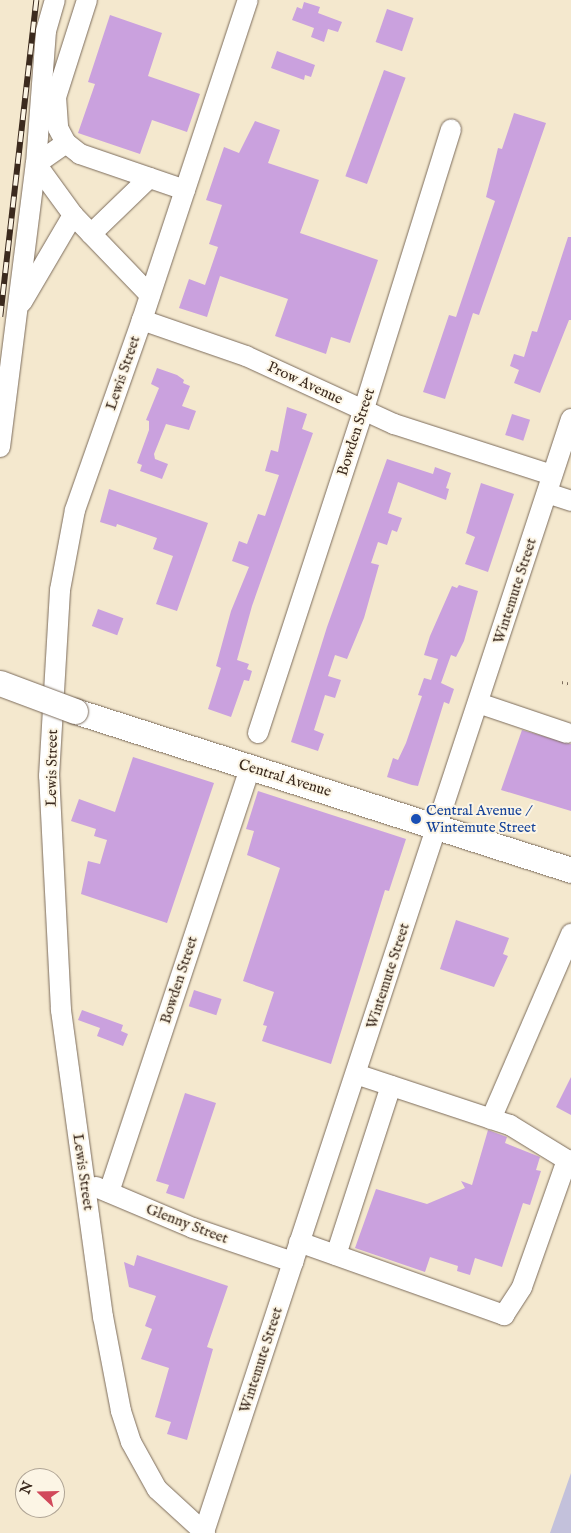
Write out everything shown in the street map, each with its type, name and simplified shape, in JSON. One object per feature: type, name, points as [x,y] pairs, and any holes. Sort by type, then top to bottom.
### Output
[{"type":"main road","name":"Central Avenue","points":[[0,683],[75,711],[250,768],[438,825],[571,870]]},
{"type":"street","points":[[0,447],[36,164],[46,31],[55,0]]},
{"type":"street","points":[[86,0],[56,97],[58,128],[66,143],[80,154],[184,190]]},
{"type":"street","name":"Lewis Street","points":[[204,1532],[157,1488],[131,1442],[121,1410],[103,1317],[61,1010],[49,776],[60,590],[75,510],[142,320],[248,0]]},
{"type":"street","name":"Bowden Street","points":[[258,733],[363,412],[451,129]]},
{"type":"street","points":[[36,164],[66,143]]},
{"type":"street","points":[[36,164],[73,215],[150,295]]},
{"type":"street","points":[[91,234],[149,178]]},
{"type":"street","points":[[17,310],[73,215]]},
{"type":"street","name":"Prow Avenue","points":[[142,320],[254,360],[363,412],[550,484],[571,501]]},
{"type":"street","name":"Wintemute Street","points":[[204,1532],[571,419]]},
{"type":"street","points":[[478,703],[567,733]]},
{"type":"street","name":"Bowden Street","points":[[109,1192],[250,768]]},
{"type":"street","points":[[491,1119],[571,934]]},
{"type":"street","points":[[300,1242],[504,1315],[522,1287],[567,1160],[510,1125],[356,1074]]},
{"type":"street","points":[[336,1255],[392,1086]]},
{"type":"street","name":"Glenny Street","points":[[84,1182],[193,1228],[293,1262]]},
{"type":"path","points":[[562,682],[571,684]]},
{"type":"shaded area","points":[[571,1473],[571,1533],[550,1533]]},
{"type":"building","points":[[304,2],[320,7],[318,13],[342,22],[338,32],[328,29],[324,42],[311,37],[314,28],[292,20],[297,7],[302,9]]},
{"type":"building","points":[[387,9],[413,18],[402,51],[376,42]]},
{"type":"building","points":[[110,15],[162,33],[148,76],[200,94],[187,132],[152,120],[140,154],[78,133],[95,84],[88,82]]},
{"type":"building","points":[[277,51],[315,65],[311,77],[305,75],[304,80],[271,68]]},
{"type":"building","points":[[384,70],[406,78],[367,184],[345,176]]},
{"type":"building","points":[[514,113],[546,123],[479,315],[473,313],[445,399],[423,392],[449,315],[456,317],[495,201],[486,197],[498,148],[502,149]]},
{"type":"building","points":[[255,121],[280,130],[268,163],[319,180],[300,233],[378,260],[350,343],[331,337],[326,354],[275,336],[288,299],[220,276],[207,317],[179,308],[189,279],[205,285],[218,247],[209,244],[222,205],[206,200],[224,147],[239,153]]},
{"type":"building","points":[[568,237],[571,237],[571,320],[569,320],[540,393],[514,383],[519,370],[510,366],[514,354],[524,357],[532,331],[537,332]]},
{"type":"building","points":[[157,368],[177,375],[184,380],[183,383],[190,386],[182,406],[196,411],[189,430],[166,424],[154,454],[155,459],[168,464],[162,479],[140,471],[142,465],[137,463],[149,430],[149,421],[146,420],[159,388],[151,384]]},
{"type":"building","points":[[287,407],[307,414],[302,429],[313,433],[252,606],[237,660],[249,664],[247,669],[252,671],[249,681],[244,680],[231,717],[208,709],[221,668],[216,666],[231,611],[249,567],[232,561],[239,541],[247,544],[258,514],[265,516],[279,475],[265,471],[271,450],[278,452]]},
{"type":"building","points":[[512,414],[530,420],[523,441],[505,435]]},
{"type":"building","points":[[387,459],[433,474],[435,467],[451,473],[446,488],[449,489],[446,500],[398,482],[388,513],[402,518],[397,532],[392,530],[387,545],[378,542],[371,563],[379,565],[364,618],[347,659],[335,655],[328,676],[341,680],[335,698],[325,695],[314,730],[324,734],[318,751],[291,742],[327,627]]},
{"type":"building","points":[[481,483],[514,494],[488,572],[465,564],[475,537],[466,533]]},
{"type":"building","points":[[109,489],[208,523],[177,611],[156,604],[173,556],[153,549],[157,538],[117,524],[116,527],[100,522]]},
{"type":"building","points":[[459,585],[478,591],[464,641],[456,657],[451,655],[441,683],[454,689],[449,704],[444,702],[418,786],[412,785],[387,777],[393,758],[398,760],[406,743],[422,696],[418,695],[424,678],[431,680],[438,659],[424,655],[430,636],[452,586],[457,588]]},
{"type":"building","points":[[98,609],[123,618],[117,635],[92,626]]},
{"type":"building","points":[[522,730],[571,744],[571,811],[501,790]]},
{"type":"building","points":[[133,757],[214,783],[167,923],[81,894],[88,861],[100,864],[107,840],[94,836],[96,829],[71,821],[79,799],[115,812]]},
{"type":"building","points":[[258,791],[406,839],[389,891],[385,890],[331,1064],[262,1041],[267,1026],[263,1025],[274,992],[243,981],[280,868],[247,855],[254,831],[246,829]]},
{"type":"building","points":[[456,920],[509,938],[503,954],[508,956],[494,987],[440,969]]},
{"type":"building","points":[[194,990],[222,999],[216,1015],[189,1006]]},
{"type":"building","points":[[82,1010],[123,1025],[121,1031],[128,1034],[123,1046],[97,1036],[100,1028],[78,1020]]},
{"type":"building","points":[[571,1077],[571,1115],[556,1107]]},
{"type":"building","points":[[185,1093],[216,1103],[184,1199],[166,1193],[169,1185],[156,1181]]},
{"type":"building","points":[[488,1130],[507,1137],[505,1143],[540,1157],[536,1170],[541,1171],[530,1205],[523,1203],[502,1267],[475,1258],[470,1275],[457,1271],[458,1266],[430,1257],[425,1272],[355,1248],[376,1189],[427,1204],[465,1188],[461,1181],[472,1185]]},
{"type":"building","points":[[137,1255],[228,1286],[207,1347],[213,1349],[187,1440],[167,1434],[171,1422],[155,1417],[169,1368],[141,1359],[152,1329],[145,1326],[156,1296],[129,1287],[124,1262],[134,1266]]},
{"type":"railway","points":[[0,317],[36,0]]},
{"type":"place","name":"Central Avenue / Wintemute Street","points":[[416,819]]}]
